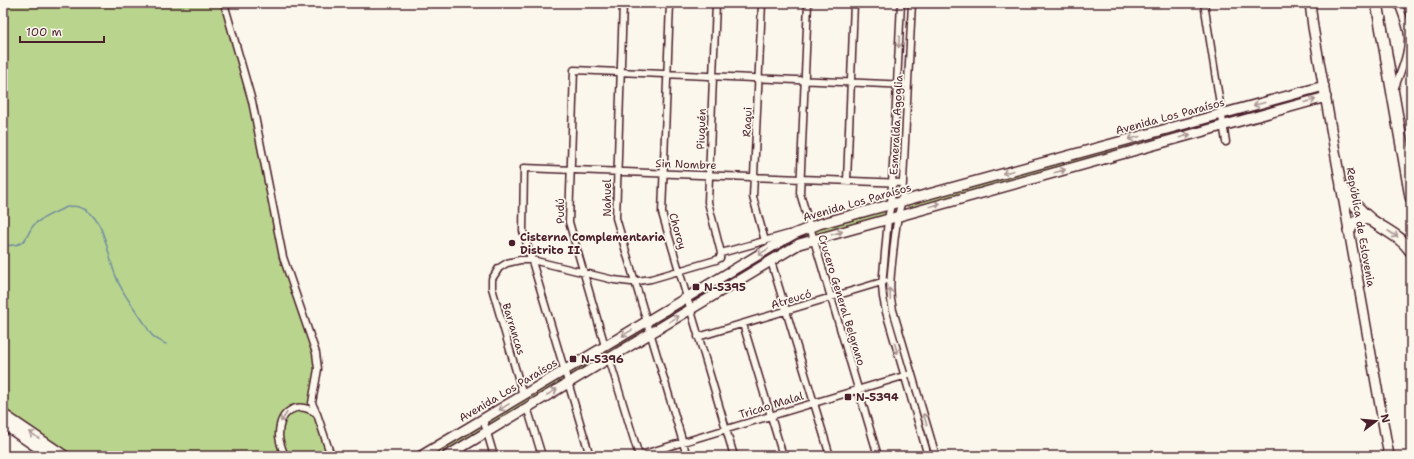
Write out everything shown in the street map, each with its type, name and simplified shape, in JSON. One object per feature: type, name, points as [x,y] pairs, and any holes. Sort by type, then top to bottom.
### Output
[{"type":"highway","points":[[1377,3],[1411,197]]},
{"type":"highway","points":[[1342,187],[1355,206],[1371,220],[1406,244],[1411,251]]},
{"type":"highway","points":[[1350,231],[1352,225],[1360,219],[1366,218],[1371,220]]},
{"type":"main road","name":"República de Eslovenia","points":[[1310,3],[1389,456]]},
{"type":"main road","name":"Avenida Los Paraísos","points":[[421,456],[789,236],[810,227],[1324,86]]},
{"type":"main road","name":"Avenida Los Paraísos","points":[[447,456],[799,244],[1326,97]]},
{"type":"main road","points":[[3,414],[65,456]]},
{"type":"main road","points":[[3,424],[50,456]]},
{"type":"street","points":[[224,3],[252,101],[283,257],[316,353],[318,369],[312,403],[331,456]]},
{"type":"street","name":"Nahuel","points":[[623,3],[616,221],[687,456]]},
{"type":"street","name":"Choroy","points":[[670,3],[662,213],[734,456]]},
{"type":"street","name":"Piuquén","points":[[716,3],[709,208],[721,253]]},
{"type":"street","name":"Raqui","points":[[762,3],[754,202],[765,241]]},
{"type":"street","name":"Crucero General Belgrano","points":[[808,3],[800,193],[878,456]]},
{"type":"street","points":[[847,181],[854,3]]},
{"type":"street","name":"Esmeralda Agoglia","points":[[901,3],[891,204],[888,219],[882,282],[884,307],[928,456]]},
{"type":"street","name":"Esmeralda Agoglia","points":[[912,3],[902,201],[897,216],[890,280],[891,303],[936,456]]},
{"type":"street","points":[[1204,3],[1226,142]]},
{"type":"street","points":[[1392,93],[1406,56],[1408,42],[1406,29],[1398,3]]},
{"type":"street","name":"Pudú","points":[[605,346],[569,222],[574,70],[621,72]]},
{"type":"street","points":[[621,72],[908,85]]},
{"type":"street","name":"Sin Nombre","points":[[532,260],[523,225],[524,168],[903,183]]},
{"type":"street","points":[[590,456],[532,260],[618,281],[635,282],[718,260],[721,257],[721,253],[810,227]]},
{"type":"street","name":"Barrancas","points":[[523,395],[493,292],[492,279],[499,268],[511,261],[532,260]]},
{"type":"street","points":[[771,260],[830,456]]},
{"type":"street","name":"Atreucó","points":[[698,337],[890,280]]},
{"type":"street","points":[[743,324],[783,456]]},
{"type":"street","points":[[609,358],[638,456]]},
{"type":"street","name":"Tricao Malal","points":[[638,456],[912,373]]},
{"type":"street","points":[[285,456],[279,436],[283,417],[288,411],[298,407],[309,408],[317,414]]},
{"type":"street","points":[[527,407],[542,456]]},
{"type":"street","points":[[482,419],[494,456]]},
{"type":"green space","points":[[3,3],[224,3],[252,101],[281,247],[317,361],[312,398],[331,456],[70,456],[3,411]]},
{"type":"green space","points":[[1316,93],[1316,95],[1233,119],[1230,117],[1231,116]]},
{"type":"green space","points":[[1213,120],[1214,123],[1212,125],[910,208],[906,205],[907,204]]},
{"type":"green space","points":[[885,210],[886,214],[884,215],[819,234],[816,234],[815,231],[815,229]]},
{"type":"green space","points":[[807,233],[808,237],[694,303],[691,301],[795,237]]},
{"type":"green space","points":[[683,304],[685,306],[684,308],[654,326],[651,325],[651,323]]},
{"type":"green space","points":[[643,328],[643,332],[575,375],[572,375],[569,372]]},
{"type":"green space","points":[[562,377],[563,381],[490,425],[488,424],[488,421]]},
{"type":"green space","points":[[479,426],[481,430],[480,433],[441,456],[427,456]]},
{"type":"waterway","points":[[3,246],[21,243],[25,240],[31,228],[35,224],[49,215],[67,207],[78,207],[88,211],[100,226],[112,266],[124,293],[151,334],[156,339],[166,344]]},
{"type":"place","name":"Cisterna Complementaria Distrito II","points":[[512,243]]},
{"type":"place","name":"N-5395","points":[[696,287]]},
{"type":"place","name":"N-5396","points":[[573,359]]},
{"type":"place","name":"N-5394","points":[[848,397]]}]
